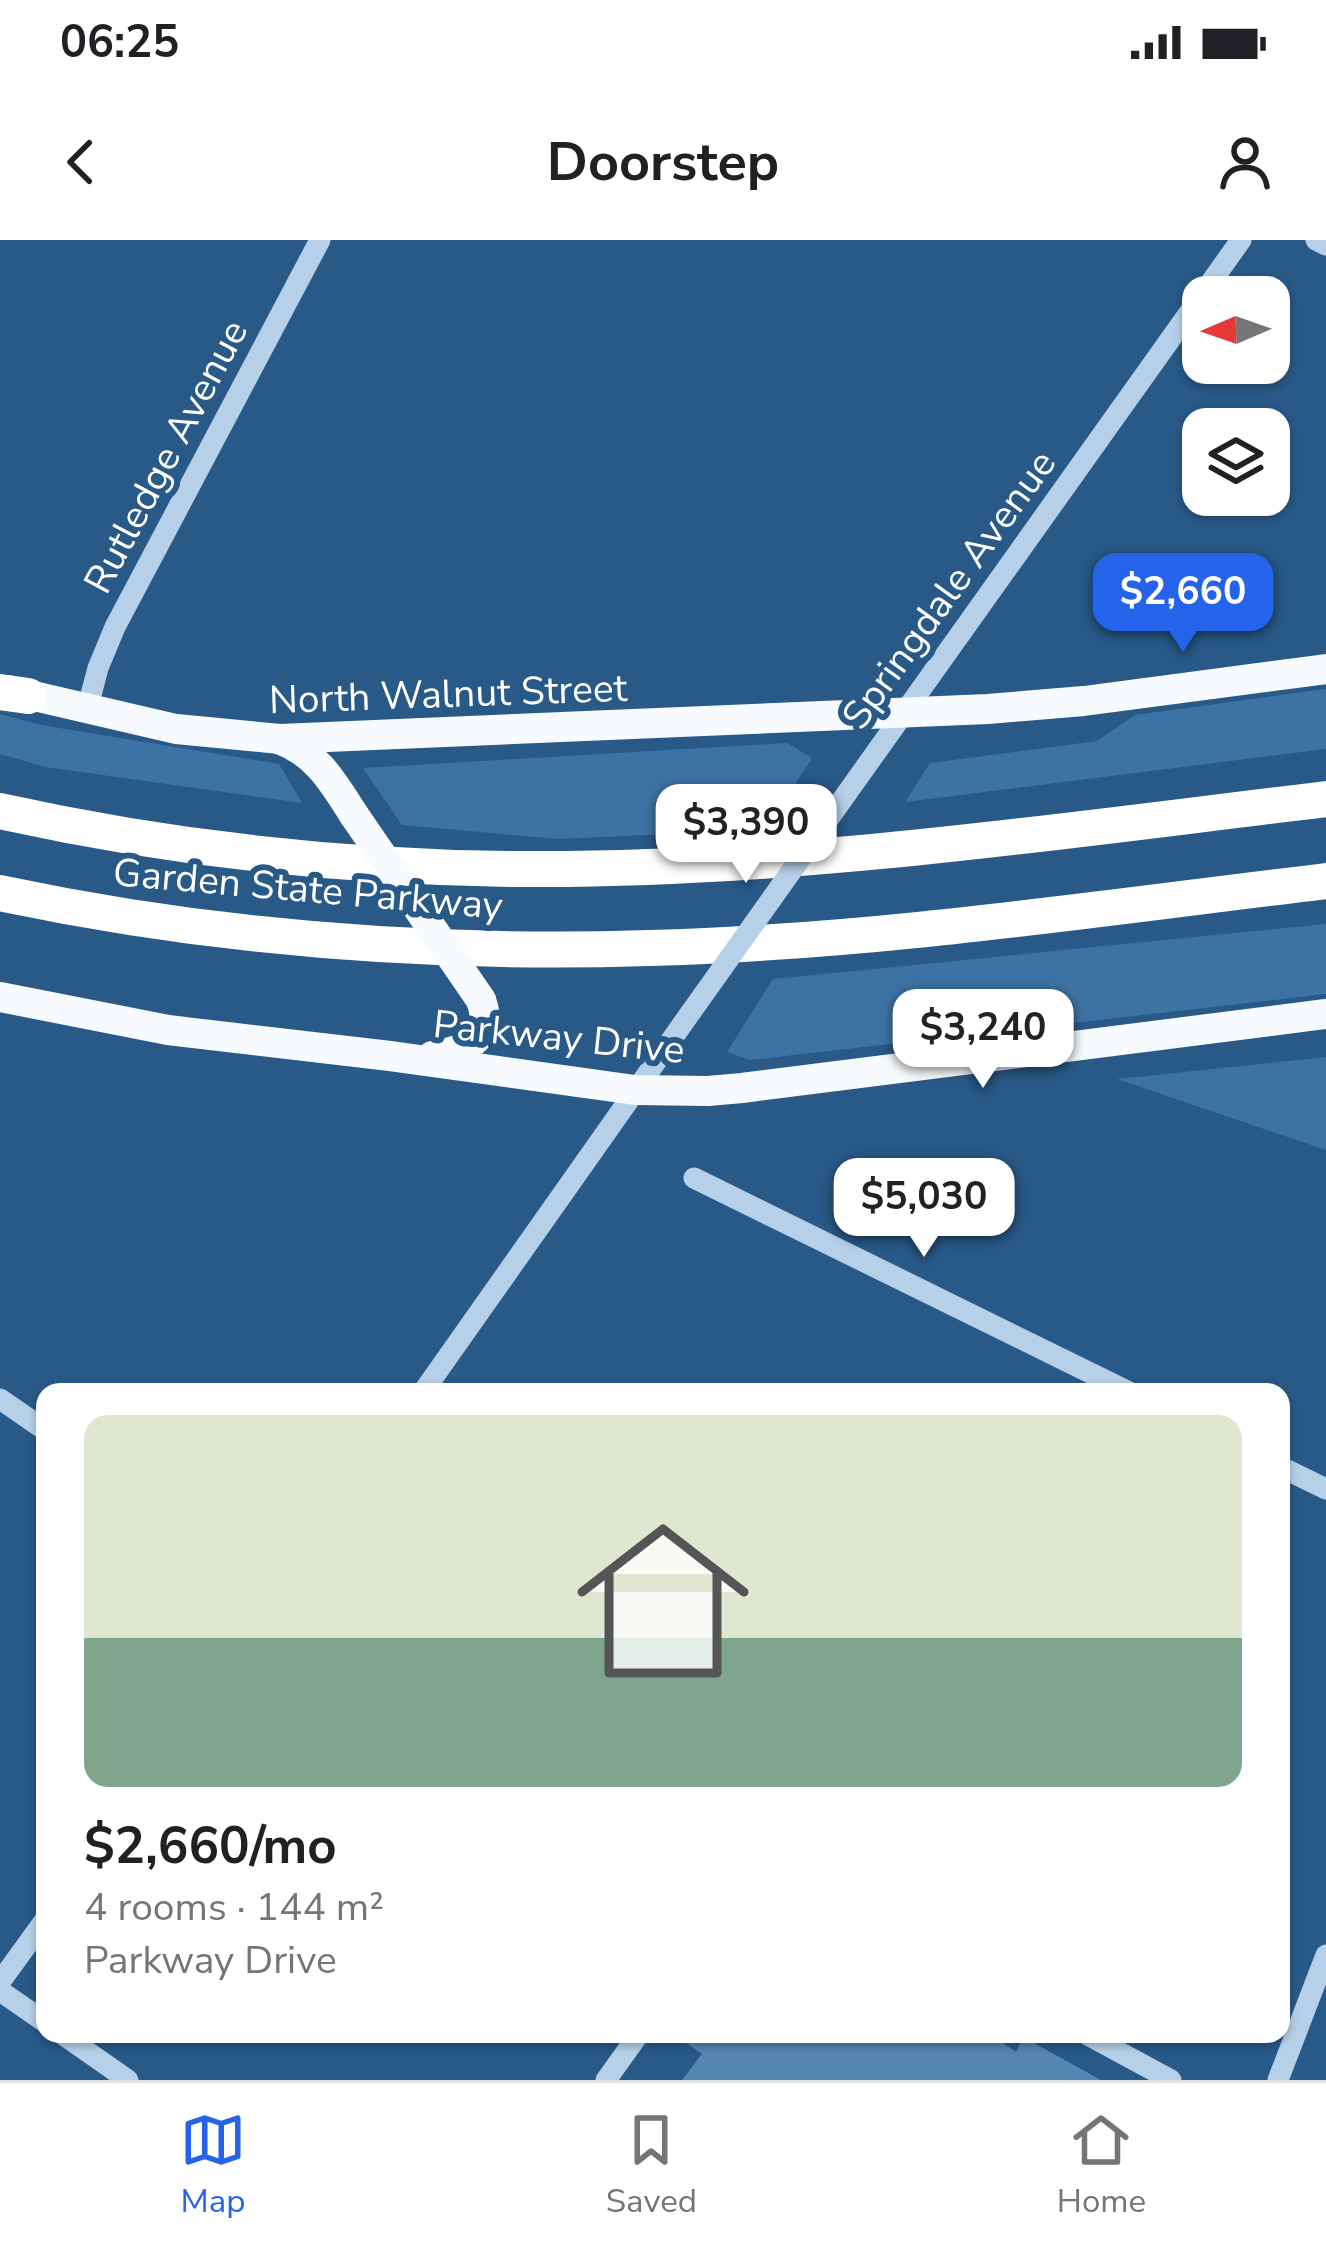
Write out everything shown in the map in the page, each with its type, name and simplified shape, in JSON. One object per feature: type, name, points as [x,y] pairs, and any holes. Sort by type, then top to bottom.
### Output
[{"type":"highway","name":"Garden State Parkway","points":[[0,812],[225,851],[342,862],[523,869],[825,856],[1326,799]]},
{"type":"highway","name":"Garden State Parkway","points":[[0,893],[99,913],[281,937],[590,949],[878,934],[1326,880]]},
{"type":"main road","points":[[903,715],[1065,703],[1326,669]]},
{"type":"main road","name":"North Walnut Street","points":[[9,692],[176,729],[280,739],[903,715]]},
{"type":"main road","points":[[280,739],[316,761],[481,1000],[482,1030],[466,1047],[438,1055],[390,1056]]},
{"type":"main road","name":"Parkway Drive","points":[[0,997],[168,1030],[635,1090],[742,1088],[1326,1014]]},
{"type":"street","name":"Rutledge Avenue","points":[[87,710],[115,627],[320,240]]},
{"type":"street","name":"Springdale Avenue","points":[[429,1383],[1241,240]]},
{"type":"street","points":[[1316,240],[1326,245]]},
{"type":"street","points":[[694,1178],[1111,1383]]},
{"type":"street","points":[[0,1399],[36,1424]]},
{"type":"street","points":[[1290,1471],[1326,1489]]},
{"type":"street","points":[[36,1933],[0,1986],[36,2015]]},
{"type":"street","points":[[1278,2080],[1326,1955]]},
{"type":"street","points":[[75,2043],[128,2080]]},
{"type":"street","points":[[606,2080],[633,2043]]},
{"type":"street","points":[[1103,2043],[1171,2080]]},
{"type":"shaded area","points":[[1326,689],[1326,749],[905,802],[930,763],[1097,741],[1135,715]]},
{"type":"shaded area","points":[[0,714],[279,764],[302,803],[45,767],[0,754]]},
{"type":"shaded area","points":[[787,743],[812,758],[766,830],[557,839],[402,825],[363,768]]},
{"type":"shaded area","points":[[1326,924],[1326,994],[750,1060],[727,1052],[773,979]]},
{"type":"shaded area","points":[[1326,1057],[1326,1150],[1117,1079]]},
{"type":"building","points":[[686,2043],[1003,2043],[1016,2052],[1020,2043],[1034,2043],[1101,2080],[682,2080],[702,2054]]}]
